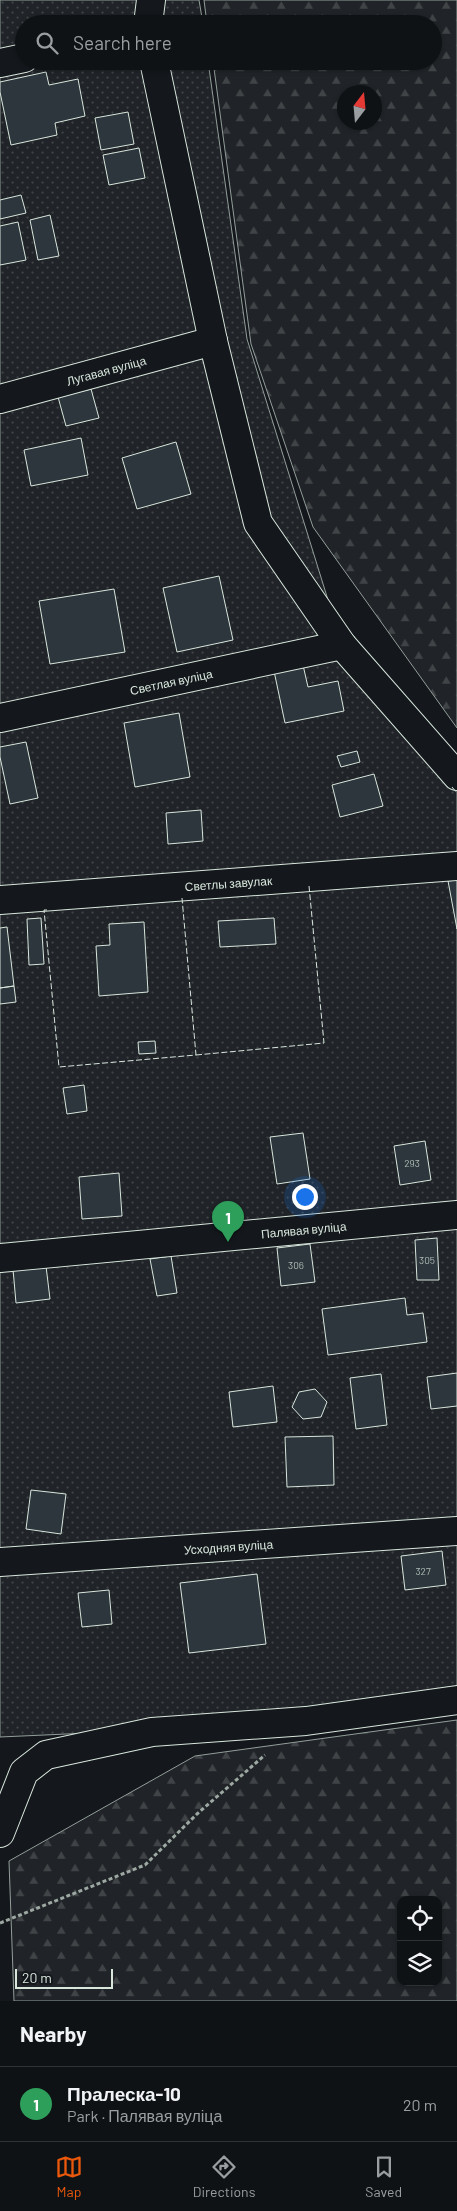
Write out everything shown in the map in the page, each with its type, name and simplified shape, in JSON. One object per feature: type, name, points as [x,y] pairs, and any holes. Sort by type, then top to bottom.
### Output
[{"type":"street","points":[[149,15],[151,0]]},
{"type":"street","points":[[0,63],[15,60]]},
{"type":"street","points":[[156,70],[213,341],[258,523],[342,645],[457,776]]},
{"type":"street","name":"Лугавая вуліца","points":[[0,399],[213,341]]},
{"type":"street","name":"Светлая вуліца","points":[[0,718],[342,645]]},
{"type":"street","name":"Светлы завулак","points":[[0,900],[457,866]]},
{"type":"street","name":"Палявая вуліца","points":[[0,1258],[457,1215]]},
{"type":"street","name":"Усходняя вуліца","points":[[0,1562],[457,1530]]},
{"type":"street","points":[[0,1833],[24,1772],[46,1755],[152,1732],[306,1721],[457,1700]]},
{"type":"path","points":[[0,1923],[145,1865],[197,1814],[269,1752]]},
{"type":"green space","points":[[0,0],[199,0],[202,15],[15,15],[15,70],[209,70],[247,339],[342,645],[457,786],[457,1698],[155,1730],[0,1737]]},
{"type":"green space","points":[[204,0],[457,0],[457,728],[313,527],[251,344],[214,70],[442,70],[442,15],[206,15]]},
{"type":"green space","points":[[457,1720],[457,2001],[14,2001],[9,1861],[195,1756]]},
{"type":"building","points":[[46,72],[49,85],[78,79],[85,116],[55,123],[57,135],[11,145],[0,92],[0,82]]},
{"type":"building","points":[[128,112],[134,144],[101,150],[95,118]]},
{"type":"building","points":[[139,148],[145,178],[109,185],[103,155]]},
{"type":"building","points":[[21,195],[26,213],[0,219],[0,200]]},
{"type":"building","points":[[50,215],[59,256],[38,260],[30,220]]},
{"type":"building","points":[[18,222],[26,260],[0,265],[0,226]]},
{"type":"building","points":[[91,389],[99,418],[66,426],[58,397]]},
{"type":"building","points":[[81,438],[88,475],[31,486],[24,450]]},
{"type":"building","points":[[176,442],[191,494],[137,509],[122,458]]},
{"type":"building","points":[[219,576],[233,640],[177,652],[163,588]]},
{"type":"building","points":[[114,589],[125,652],[50,664],[39,601]]},
{"type":"building","points":[[303,665],[308,687],[338,681],[344,711],[285,723],[274,671]]},
{"type":"building","points":[[179,713],[190,777],[135,787],[124,723]]},
{"type":"building","points":[[26,742],[38,798],[10,804],[0,757],[0,747]]},
{"type":"building","points":[[357,751],[360,762],[341,767],[337,756]]},
{"type":"building","points":[[374,774],[383,806],[340,817],[332,785]]},
{"type":"building","points":[[201,810],[203,841],[168,844],[166,813]]},
{"type":"building","points":[[457,880],[457,929],[448,881]]},
{"type":"building","points":[[41,918],[44,964],[29,965],[27,919]]},
{"type":"building","points":[[274,918],[276,944],[220,947],[218,921]]},
{"type":"building","points":[[144,922],[148,992],[99,996],[96,946],[110,945],[109,924]]},
{"type":"building","points":[[7,927],[14,986],[0,988],[0,928]]},
{"type":"building","points":[[14,986],[16,1002],[0,1004],[0,988]]},
{"type":"building","points":[[155,1041],[156,1053],[139,1054],[138,1042]]},
{"type":"building","points":[[84,1085],[87,1111],[67,1114],[63,1088]]},
{"type":"building","points":[[303,1133],[310,1179],[277,1184],[270,1137]]},
{"type":"building","points":[[425,1141],[431,1180],[400,1185],[394,1146]]},
{"type":"building","points":[[119,1173],[122,1216],[82,1219],[79,1177]]},
{"type":"building","points":[[437,1238],[439,1280],[417,1280],[415,1240]]},
{"type":"building","points":[[310,1244],[315,1282],[281,1286],[277,1248]]},
{"type":"building","points":[[171,1256],[177,1293],[157,1296],[150,1259]]},
{"type":"building","points":[[46,1266],[50,1299],[16,1303],[13,1269]]},
{"type":"building","points":[[405,1298],[407,1315],[423,1313],[427,1342],[328,1355],[322,1309]]},
{"type":"building","points":[[457,1373],[457,1406],[431,1409],[427,1377]]},
{"type":"building","points":[[381,1374],[387,1425],[356,1429],[350,1378]]},
{"type":"building","points":[[273,1386],[277,1422],[233,1427],[229,1392]]},
{"type":"building","points":[[315,1389],[327,1402],[321,1417],[303,1419],[292,1407],[299,1392]]},
{"type":"building","points":[[333,1436],[334,1485],[287,1487],[285,1437]]},
{"type":"building","points":[[31,1490],[66,1494],[61,1534],[26,1529]]},
{"type":"building","points":[[442,1551],[446,1585],[405,1590],[401,1556]]},
{"type":"building","points":[[257,1574],[266,1644],[189,1653],[180,1583]]},
{"type":"building","points":[[109,1590],[112,1624],[82,1627],[78,1593]]},
{"type":"fence","points":[[452,787],[457,793]]},
{"type":"fence","points":[[196,1055],[324,1043],[309,886]]},
{"type":"fence","points":[[47,910],[44,910],[59,1067],[196,1055],[182,898]]},
{"type":"place","name":"Пралеска-10","points":[[228,1242]]}]
